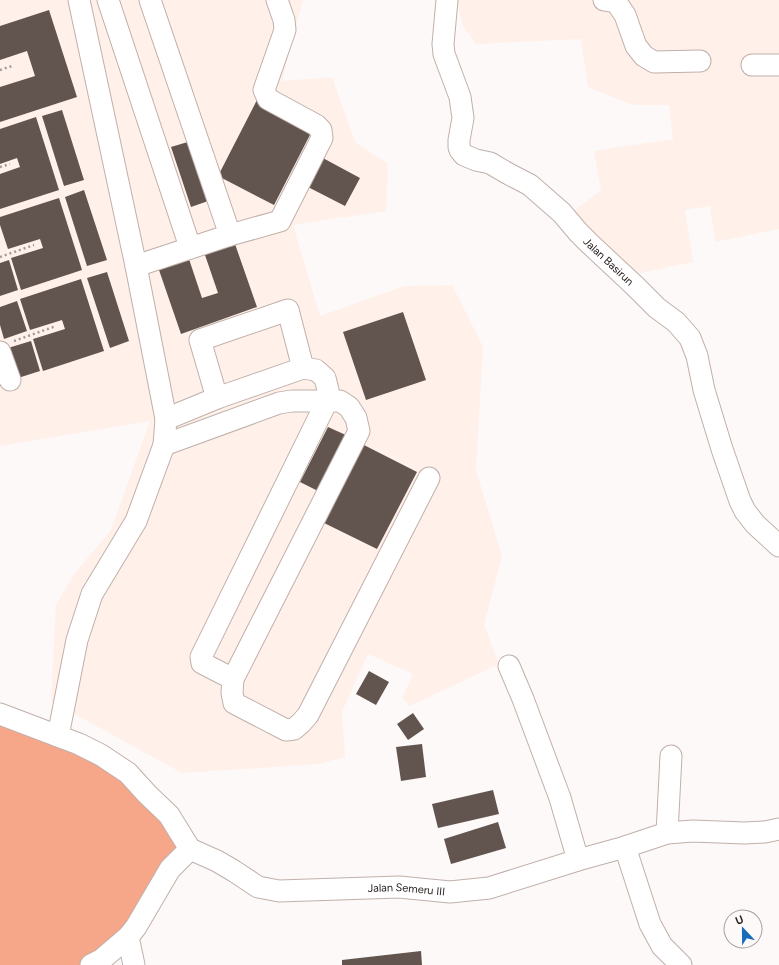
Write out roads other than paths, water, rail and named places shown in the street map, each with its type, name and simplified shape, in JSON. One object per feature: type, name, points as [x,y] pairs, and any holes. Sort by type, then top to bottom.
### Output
[{"type":"street","points":[[58,736],[77,640],[92,594],[136,522],[164,445],[166,419],[136,266],[79,0]]},
{"type":"street","points":[[108,0],[190,247]]},
{"type":"street","points":[[150,0],[230,235]]},
{"type":"street","points":[[136,266],[190,247],[280,221],[322,138],[321,130],[268,98],[264,90],[285,30],[284,20],[277,0]]},
{"type":"street","name":"Jalan Basirun","points":[[447,0],[443,44],[444,54],[460,97],[463,118],[459,140],[460,150],[464,155],[476,160],[490,163],[530,185],[562,213],[590,244],[656,308],[676,322],[690,338],[697,356],[704,390],[722,449],[740,501],[745,511],[755,524],[779,546]]},
{"type":"street","points":[[604,0],[616,2],[625,15],[636,46],[644,56],[654,62],[700,61]]},
{"type":"street","points":[[752,65],[779,65]]},
{"type":"street","points":[[217,398],[200,340],[288,310],[303,368]]},
{"type":"street","points":[[4,347],[10,380]]},
{"type":"street","points":[[166,419],[217,398],[303,368],[316,370],[325,378],[328,390],[327,401],[201,657],[202,663],[233,679]]},
{"type":"street","points":[[164,445],[279,403],[292,401],[340,400],[349,407],[356,418],[359,431],[233,679],[232,693],[234,703],[286,730],[294,730],[308,715],[429,478]]},
{"type":"street","points":[[509,666],[560,798],[578,860]]},
{"type":"street","points":[[0,714],[79,744],[101,755],[128,773],[169,815],[190,849],[170,869],[136,927],[128,937],[101,960],[91,965]]},
{"type":"street","points":[[667,832],[671,756]]},
{"type":"street","name":"Jalan Semeru III","points":[[190,849],[234,870],[258,887],[279,891],[399,886],[450,892],[489,888],[625,847],[667,832],[694,831],[744,833],[765,832],[779,829]]},
{"type":"street","points":[[625,847],[650,924],[662,946],[681,965]]},
{"type":"street","points":[[128,937],[134,965]]}]
